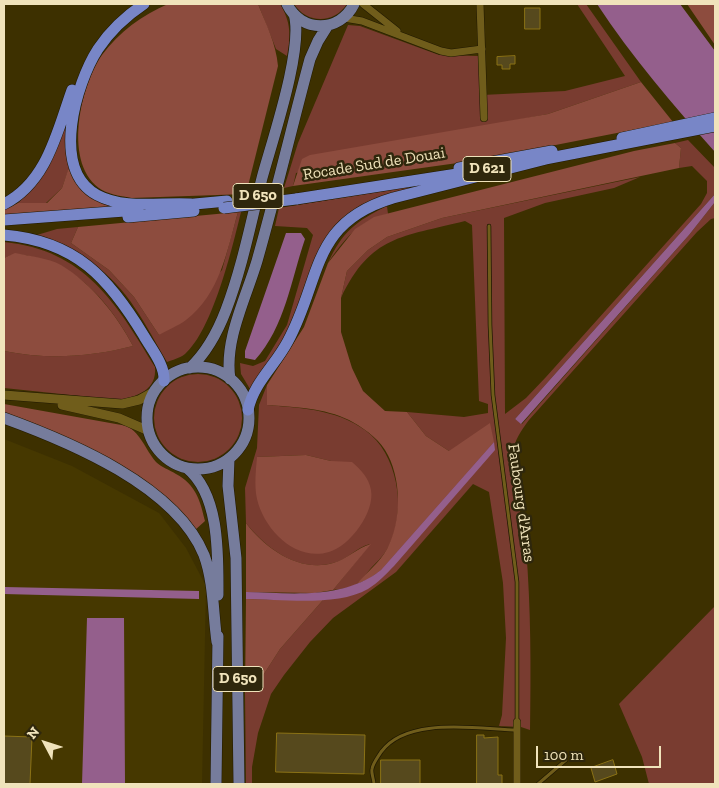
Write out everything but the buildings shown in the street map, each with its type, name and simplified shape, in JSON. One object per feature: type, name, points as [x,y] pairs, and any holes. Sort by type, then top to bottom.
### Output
[{"type":"highway","points":[[4,204],[24,190],[38,174],[52,147],[77,75],[88,53],[109,24],[132,4]]},
{"type":"highway","points":[[144,4],[113,30],[98,50],[86,71],[78,93],[73,118],[71,142],[73,160],[85,186],[109,200],[124,204],[191,204]]},
{"type":"highway","name":"Rocade Sud de Douai","points":[[4,227],[297,196],[550,158],[674,131],[715,118]]},
{"type":"highway","name":"Rocade Sud de Douai","points":[[297,196],[674,131],[715,126]]},
{"type":"highway","points":[[248,410],[256,386],[282,353],[293,333],[324,250],[336,232],[351,218],[370,207],[393,198],[550,158]]},
{"type":"highway","name":"Rocade Sud de Douai","points":[[4,220],[191,204],[226,204]]},
{"type":"highway","points":[[4,235],[28,238],[59,248],[81,261],[102,278],[119,296],[151,349],[162,368],[164,381]]},
{"type":"main road","points":[[287,4],[294,14],[309,24],[328,25],[344,18],[354,4]]},
{"type":"main road","name":"D 650","points":[[190,368],[203,354],[219,325],[236,277],[290,71],[296,37],[294,14]]},
{"type":"main road","name":"D 650","points":[[230,379],[228,362],[232,342],[261,247],[310,59],[328,25]]},
{"type":"main road","points":[[190,368],[214,370],[230,379],[242,393],[248,410],[247,434],[238,450],[229,459],[212,467],[187,468],[170,461],[160,453],[149,431],[148,407],[155,391],[164,381],[178,371],[190,368]]},
{"type":"main road","points":[[4,418],[70,444],[93,456],[147,490],[173,511],[196,540],[206,562],[218,642]]},
{"type":"main road","name":"D 650","points":[[229,459],[228,486],[236,558],[239,784]]},
{"type":"main road","name":"D 650","points":[[187,468],[205,488],[211,512],[217,553],[216,784]]},
{"type":"street","points":[[363,4],[401,35]]},
{"type":"street","points":[[480,4],[484,118]]},
{"type":"street","points":[[344,18],[357,19],[446,52],[482,49]]},
{"type":"street","points":[[4,395],[122,404],[139,400],[155,391]]},
{"type":"street","points":[[25,397],[103,414],[137,424],[149,431]]},
{"type":"street","name":"Faubourg d'Arras","points":[[517,722],[517,784]]},
{"type":"lane","name":"Faubourg d'Arras","points":[[489,226],[493,395],[517,582],[517,722]]},
{"type":"lane","points":[[374,784],[372,769],[376,758],[396,737],[416,730],[438,728],[517,730]]},
{"type":"lane","points":[[538,784],[566,760]]},
{"type":"shaded area","points":[[168,4],[258,4],[273,42],[278,66],[246,194],[131,198],[102,190],[90,179],[82,163],[79,145],[79,125],[87,86],[94,69],[102,55],[123,32],[149,13]]},
{"type":"shaded area","points":[[258,4],[280,4],[289,29],[287,56],[276,49]]},
{"type":"shaded area","points":[[294,4],[347,4],[342,11],[335,15],[320,19],[313,18],[299,11]]},
{"type":"shaded area","points":[[577,4],[586,4],[641,82],[548,114],[476,128],[296,173],[293,186],[284,188],[298,143],[348,25],[360,26],[439,55],[479,56],[482,95],[565,91],[625,76]]},
{"type":"shaded area","points":[[597,4],[680,4],[715,51],[715,152],[653,80]]},
{"type":"shaded area","points":[[687,4],[715,4],[715,45]]},
{"type":"shaded area","points":[[641,82],[673,122],[479,160],[293,186],[302,159],[310,155],[548,114]]},
{"type":"shaded area","points":[[67,121],[73,170],[68,171],[62,188],[46,203],[18,203],[36,184]]},
{"type":"shaded area","points":[[688,140],[715,168],[715,194],[515,419],[522,424],[689,235],[715,202],[715,218],[711,219],[697,232],[529,420],[516,440],[513,466],[525,536],[529,594],[530,730],[521,727],[499,726],[502,715],[506,638],[503,583],[489,492],[473,484],[396,572],[333,618],[310,642],[284,675],[271,694],[258,733],[252,767],[252,784],[246,784],[245,693],[255,688],[280,649],[323,600],[355,594],[367,589],[449,451],[426,436],[407,412],[464,417],[488,413],[488,404],[479,401],[472,225],[465,221],[423,231],[391,242],[377,250],[364,262],[352,277],[341,298],[347,271],[368,250],[387,237],[442,218],[640,177],[614,188],[545,203],[504,218],[505,414],[526,398],[546,377],[701,204],[707,193],[707,181],[692,166],[679,168],[681,148],[675,143]]},
{"type":"shaded area","points":[[675,143],[681,148],[679,168],[442,218],[387,237],[368,250],[347,271],[341,298],[341,332],[352,368],[363,391],[385,411],[407,412],[426,436],[449,451],[490,423],[494,442],[381,570],[369,579],[357,584],[384,554],[392,538],[398,499],[395,473],[391,461],[374,437],[349,420],[320,411],[267,405],[267,385],[304,327],[328,263],[355,229],[374,217],[634,151]]},
{"type":"shaded area","points":[[68,170],[73,170],[78,183],[86,192],[109,205],[108,209],[4,216],[4,210],[18,203],[47,203],[62,188]]},
{"type":"shaded area","points":[[411,188],[372,201],[350,212],[328,235],[313,264],[287,334],[250,389],[241,374],[240,363],[253,366],[265,361],[287,325],[313,235],[307,228],[275,226],[279,208]]},
{"type":"shaded area","points":[[715,194],[715,202],[689,235],[521,424],[515,419]]},
{"type":"shaded area","points":[[387,206],[388,214],[360,226],[346,239],[328,263],[333,252],[351,228]]},
{"type":"shaded area","points":[[238,212],[241,212],[227,267],[213,308],[195,342],[185,354],[167,362],[135,308],[116,283],[85,260],[37,235],[57,229],[78,227],[71,243],[109,270],[134,297],[159,335],[222,270]]},
{"type":"shaded area","points":[[238,212],[221,271],[207,298],[186,320],[159,335],[134,297],[109,270],[71,243],[78,227]]},
{"type":"shaded area","points":[[286,233],[301,233],[305,239],[286,302],[274,333],[265,347],[255,360],[245,358],[245,351]]},
{"type":"shaded area","points":[[4,242],[32,247],[56,256],[77,268],[95,284],[111,301],[155,367],[153,381],[145,391],[119,400],[4,388],[4,351],[37,356],[68,356],[100,353],[133,346],[115,316],[92,290],[79,279],[65,269],[33,257],[11,255],[4,258]]},
{"type":"shaded area","points":[[15,253],[61,265],[83,281],[111,311],[133,346],[101,353],[69,356],[37,356],[4,351],[4,258]]},
{"type":"shaded area","points":[[198,374],[215,377],[223,381],[235,393],[239,401],[242,418],[239,435],[235,443],[223,455],[215,459],[198,462],[181,459],[173,455],[161,443],[157,435],[154,418],[157,401],[161,393],[173,381],[181,377]]},
{"type":"shaded area","points":[[267,385],[267,405],[308,409],[348,420],[371,435],[389,459],[397,490],[398,507],[397,523],[393,538],[381,558],[362,580],[355,585],[333,590],[370,544],[333,563],[307,564],[295,561],[273,549],[246,523],[245,488],[257,448],[259,405]],"holes":[[[306,455],[331,461],[257,498],[257,457]]]},
{"type":"shaded area","points":[[4,404],[127,426],[140,438],[156,462],[183,478],[193,488],[199,500],[205,521],[195,530],[170,502],[4,414]]},
{"type":"shaded area","points":[[4,439],[72,466],[159,513],[186,548],[206,586],[202,784],[4,784]]},
{"type":"shaded area","points":[[494,442],[495,450],[394,566],[368,589],[355,595],[325,600],[246,599],[246,592],[316,593],[350,586],[366,580],[381,570]]},
{"type":"shaded area","points":[[306,455],[331,461],[352,462],[364,474],[371,490],[369,508],[353,536],[337,549],[329,552],[316,554],[293,548],[274,532],[266,521],[257,499],[255,483],[257,457]]},
{"type":"shaded area","points":[[246,523],[273,549],[284,556],[308,564],[333,563],[371,544],[333,590],[315,593],[246,592]]},
{"type":"shaded area","points":[[4,587],[199,591],[199,599],[4,594]]},
{"type":"shaded area","points":[[246,599],[323,600],[280,649],[255,688],[245,693]]},
{"type":"shaded area","points":[[715,606],[715,784],[649,784],[642,757],[619,704]]},
{"type":"shaded area","points":[[87,618],[124,618],[125,784],[82,784]]}]
